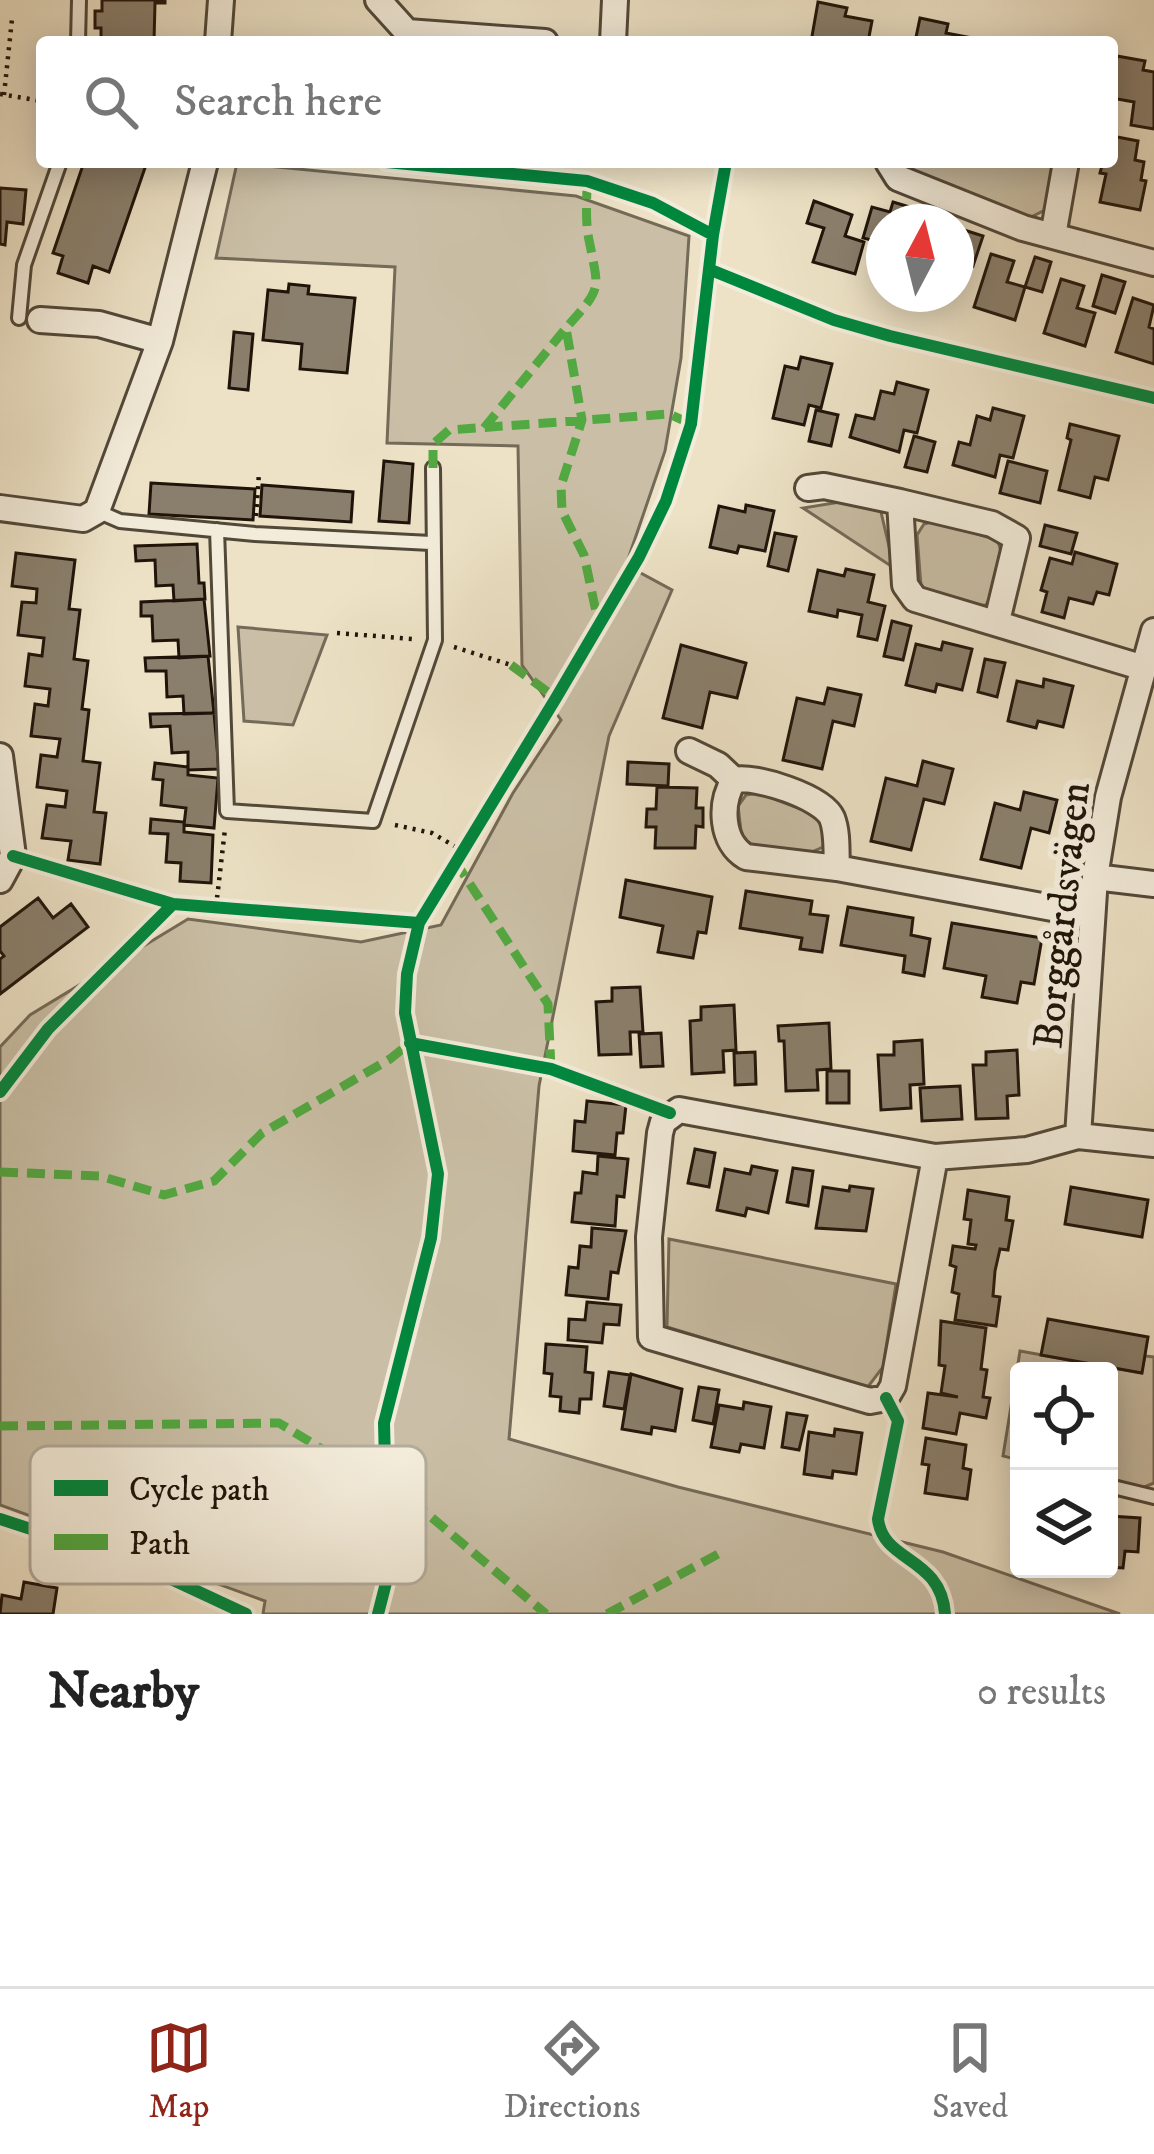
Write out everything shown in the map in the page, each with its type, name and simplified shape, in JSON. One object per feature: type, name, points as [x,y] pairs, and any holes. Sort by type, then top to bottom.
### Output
[{"type":"street","points":[[218,36],[220,0]]},
{"type":"street","points":[[378,0],[407,32],[462,36]]},
{"type":"street","points":[[613,36],[615,0]]},
{"type":"street","points":[[0,508],[82,519],[97,511],[160,341],[203,168]]},
{"type":"street","points":[[892,168],[898,178],[1053,236],[1154,263]]},
{"type":"street","points":[[1053,236],[1065,168]]},
{"type":"street","points":[[30,319],[99,324],[160,341]]},
{"type":"street","points":[[808,488],[824,486],[901,502],[992,524],[1018,538],[998,621]]},
{"type":"street","points":[[901,502],[904,585],[915,599],[1144,668]]},
{"type":"street","name":"Borggårdsvägen","points":[[1078,1136],[1095,877],[1108,797],[1154,631]]},
{"type":"street","points":[[689,751],[718,765],[734,780],[755,779],[816,801],[829,811],[835,824],[837,868]]},
{"type":"street","points":[[0,756],[13,856],[0,880]]},
{"type":"street","points":[[734,780],[726,793],[726,837],[746,857],[837,868],[1090,915]]},
{"type":"street","points":[[1095,877],[1154,884]]},
{"type":"street","points":[[934,1157],[893,1386],[886,1398],[870,1401],[651,1337],[649,1237],[660,1133],[670,1113],[690,1110],[934,1157],[1027,1150],[1078,1136],[1154,1144]]},
{"type":"lane","points":[[78,36],[79,0]]},
{"type":"lane","points":[[30,319],[24,265],[58,168]]},
{"type":"lane","points":[[218,530],[227,811],[373,821],[434,640],[433,468]]},
{"type":"lane","points":[[97,511],[119,520],[218,530],[431,543]]},
{"type":"lane","points":[[1118,1488],[1154,1497]]},
{"type":"path","points":[[34,22],[6,18],[2,94],[36,99]]},
{"type":"path","points":[[255,533],[259,473]]},
{"type":"path","points":[[216,907],[227,811]]},
{"type":"path","points":[[373,821],[432,832],[458,855],[473,831]]},
{"type":"path","points":[[194,905],[238,909]]},
{"type":"shaded area","points":[[236,168],[288,168],[576,196],[689,236],[681,358],[665,451],[626,565],[672,590],[609,736],[539,1086],[509,1439],[678,1487],[943,1552],[1120,1614],[263,1614],[265,1601],[218,1584],[426,1584],[426,1446],[30,1446],[30,1516],[0,1505],[0,1047],[30,1015],[188,919],[361,942],[441,925],[513,793],[561,720],[522,665],[518,446],[387,443],[395,267],[216,258]]},
{"type":"shaded area","points":[[1056,168],[1047,209],[1029,218],[906,169]]},
{"type":"shaded area","points":[[846,501],[881,512],[894,568],[803,508]]},
{"type":"shaded area","points":[[935,521],[997,540],[999,573],[986,605],[952,601],[921,586],[917,535],[924,524]]},
{"type":"shaded area","points":[[238,627],[327,635],[293,725],[244,721]]},
{"type":"shaded area","points":[[758,793],[819,816],[823,847],[807,854],[748,844],[742,839],[738,806],[746,795]]},
{"type":"shaded area","points":[[669,1239],[896,1284],[883,1367],[867,1388],[667,1327]]},
{"type":"shaded area","points":[[1020,1351],[1080,1362],[1018,1362]]},
{"type":"shaded area","points":[[1145,1356],[1154,1357],[1154,1483],[1142,1488],[1118,1482],[1118,1369],[1141,1373]]},
{"type":"shaded area","points":[[1010,1413],[1010,1458],[1003,1456]]},
{"type":"building","points":[[102,0],[165,0],[155,3],[154,36],[101,36],[101,28],[95,28],[95,11],[102,11]]},
{"type":"building","points":[[818,2],[847,8],[845,16],[872,21],[869,36],[812,36]]},
{"type":"building","points":[[920,18],[948,24],[946,33],[962,36],[916,36]]},
{"type":"building","points":[[1118,56],[1145,61],[1143,70],[1154,72],[1154,129],[1131,125],[1134,102],[1118,99]]},
{"type":"building","points":[[1118,137],[1138,141],[1135,160],[1144,162],[1141,180],[1146,181],[1140,210],[1100,202],[1106,174],[1100,173],[1101,168],[1118,168]]},
{"type":"building","points":[[82,168],[145,168],[109,272],[93,266],[88,283],[58,273],[63,256],[53,253]]},
{"type":"building","points":[[0,188],[26,190],[23,224],[7,222],[5,245],[0,244]]},
{"type":"building","points":[[814,201],[852,215],[845,236],[864,242],[855,274],[813,262],[824,228],[807,223]]},
{"type":"building","points":[[974,233],[983,236],[974,263]]},
{"type":"building","points":[[991,254],[1014,261],[1007,282],[1025,287],[1015,320],[974,307]]},
{"type":"building","points":[[1035,257],[1051,262],[1042,292],[1025,287]]},
{"type":"building","points":[[1102,275],[1125,282],[1115,313],[1093,306]]},
{"type":"building","points":[[1061,279],[1084,286],[1077,308],[1095,313],[1085,346],[1044,333]]},
{"type":"building","points":[[289,284],[309,286],[308,294],[355,298],[347,373],[300,369],[302,344],[263,340],[268,290],[288,292]]},
{"type":"building","points":[[1133,298],[1154,305],[1149,327],[1154,329],[1154,364],[1116,352]]},
{"type":"building","points":[[234,332],[253,334],[248,390],[229,388]]},
{"type":"building","points":[[801,357],[832,364],[821,408],[809,405],[804,425],[773,418],[785,366],[798,369]]},
{"type":"building","points":[[897,382],[928,390],[917,433],[904,430],[899,452],[850,437],[856,415],[874,419],[881,391],[894,394]]},
{"type":"building","points":[[993,408],[1024,416],[1013,458],[1000,455],[995,477],[953,465],[959,442],[970,445],[977,416],[990,420]]},
{"type":"building","points":[[816,410],[838,415],[831,446],[809,441]]},
{"type":"building","points":[[1070,424],[1119,436],[1108,480],[1095,477],[1090,498],[1059,490],[1071,440],[1067,438]]},
{"type":"building","points":[[914,436],[935,442],[927,472],[905,467]]},
{"type":"building","points":[[384,461],[413,464],[409,523],[379,521]]},
{"type":"building","points":[[1008,461],[1047,471],[1040,503],[1000,493]]},
{"type":"building","points":[[151,483],[255,489],[253,520],[149,514]]},
{"type":"building","points":[[262,485],[353,492],[351,522],[260,516]]},
{"type":"building","points":[[746,505],[774,511],[765,551],[739,546],[737,553],[710,547],[719,506],[745,512]]},
{"type":"building","points":[[1045,525],[1077,533],[1071,554],[1040,546]]},
{"type":"building","points":[[775,533],[796,537],[788,571],[768,566]]},
{"type":"building","points":[[197,544],[199,583],[204,583],[205,599],[174,601],[173,585],[156,586],[155,560],[136,561],[135,546]]},
{"type":"building","points":[[1075,552],[1117,564],[1109,595],[1097,592],[1093,604],[1069,598],[1064,618],[1042,612],[1047,592],[1041,590],[1050,558],[1072,564]]},
{"type":"building","points":[[16,553],[75,560],[69,609],[80,610],[74,659],[88,661],[83,761],[100,763],[94,812],[106,813],[100,864],[68,860],[71,841],[42,838],[47,805],[65,807],[67,791],[37,787],[41,755],[57,757],[60,739],[31,736],[35,704],[48,706],[50,689],[25,686],[29,654],[42,656],[44,638],[18,635],[22,602],[36,603],[37,589],[12,586]]},
{"type":"building","points":[[846,569],[874,575],[868,602],[885,606],[877,640],[858,636],[862,615],[838,610],[837,617],[809,611],[818,570],[844,576]]},
{"type":"building","points":[[204,599],[210,656],[179,658],[178,640],[153,641],[152,616],[141,616],[141,602]]},
{"type":"building","points":[[892,621],[911,626],[903,660],[884,656]]},
{"type":"building","points":[[943,642],[972,649],[962,690],[937,684],[935,692],[906,685],[916,644],[941,650]]},
{"type":"building","points":[[681,645],[746,663],[737,698],[710,692],[702,728],[663,718]]},
{"type":"building","points":[[208,656],[214,713],[184,714],[183,696],[167,697],[166,671],[146,671],[145,658]]},
{"type":"building","points":[[985,659],[1005,663],[997,697],[978,692]]},
{"type":"building","points":[[1044,679],[1073,686],[1063,727],[1038,721],[1036,728],[1008,721],[1017,681],[1043,687]]},
{"type":"building","points":[[828,688],[861,695],[854,726],[833,721],[822,769],[783,760],[797,698],[824,704]]},
{"type":"building","points":[[214,713],[219,769],[188,770],[188,752],[172,753],[170,726],[151,727],[150,714]]},
{"type":"building","points":[[923,761],[953,769],[944,804],[924,799],[911,850],[871,841],[886,778],[917,786]]},
{"type":"building","points":[[628,762],[669,764],[668,786],[627,784]]},
{"type":"building","points":[[155,763],[188,767],[188,775],[218,778],[214,828],[184,825],[186,808],[161,805],[163,780],[153,779]]},
{"type":"building","points":[[657,787],[697,788],[696,808],[703,808],[703,827],[696,826],[695,848],[655,848],[656,827],[646,827],[647,809],[656,809]]},
{"type":"building","points":[[1024,792],[1057,800],[1049,833],[1031,828],[1021,868],[981,859],[995,803],[1020,810]]},
{"type":"building","points":[[151,819],[184,822],[184,832],[213,835],[211,883],[180,881],[181,863],[166,862],[168,834],[150,833]]},
{"type":"building","points":[[626,880],[712,897],[706,933],[698,932],[693,958],[658,952],[663,926],[620,917]]},
{"type":"building","points":[[746,891],[812,901],[810,914],[828,916],[822,952],[800,949],[802,938],[740,928]]},
{"type":"building","points":[[38,898],[53,918],[71,904],[88,927],[0,994],[0,959],[4,956],[0,927]]},
{"type":"building","points":[[848,907],[913,918],[911,935],[930,939],[924,976],[903,972],[905,956],[841,945]]},
{"type":"building","points":[[952,923],[1042,938],[1034,984],[1021,982],[1017,1003],[982,997],[986,976],[944,968]]},
{"type":"building","points":[[640,987],[643,1032],[630,1032],[631,1054],[599,1055],[596,1002],[612,1001],[612,988]]},
{"type":"building","points":[[734,1005],[736,1050],[723,1051],[724,1072],[692,1074],[690,1021],[701,1020],[701,1007]]},
{"type":"building","points":[[829,1023],[831,1069],[817,1070],[818,1090],[786,1091],[784,1041],[779,1041],[778,1026]]},
{"type":"building","points":[[661,1033],[663,1066],[641,1067],[639,1034]]},
{"type":"building","points":[[922,1040],[924,1084],[910,1085],[911,1108],[881,1110],[878,1055],[894,1055],[894,1042]]},
{"type":"building","points":[[1017,1050],[1019,1095],[1007,1096],[1008,1118],[976,1119],[973,1065],[986,1065],[986,1052]]},
{"type":"building","points":[[755,1052],[756,1084],[735,1085],[734,1053]]},
{"type":"building","points":[[827,1071],[849,1071],[849,1103],[827,1103]]},
{"type":"building","points":[[960,1086],[962,1119],[922,1121],[920,1088]]},
{"type":"building","points":[[587,1101],[626,1105],[615,1155],[573,1151],[575,1121],[585,1122]]},
{"type":"building","points":[[695,1149],[715,1153],[709,1187],[688,1183]]},
{"type":"building","points":[[598,1156],[628,1159],[624,1197],[617,1196],[615,1226],[572,1222],[583,1172],[597,1174]]},
{"type":"building","points":[[752,1166],[777,1171],[768,1213],[747,1208],[745,1216],[717,1210],[725,1169],[750,1174]]},
{"type":"building","points":[[793,1168],[813,1171],[808,1206],[787,1202]]},
{"type":"building","points":[[850,1186],[873,1189],[866,1231],[816,1228],[823,1187],[849,1191]]},
{"type":"building","points":[[1071,1187],[1148,1200],[1142,1237],[1065,1224]]},
{"type":"building","points":[[968,1190],[1009,1197],[1006,1220],[1013,1221],[1008,1250],[1000,1249],[995,1271],[993,1296],[1000,1297],[996,1326],[955,1320],[959,1294],[952,1292],[953,1246],[975,1249],[976,1245],[968,1244],[971,1220],[964,1219]]},
{"type":"building","points":[[592,1228],[626,1231],[618,1273],[611,1272],[608,1299],[566,1295],[569,1267],[578,1268],[580,1246],[591,1247]]},
{"type":"building","points":[[587,1302],[621,1305],[619,1325],[604,1324],[602,1343],[568,1340],[569,1319],[585,1320]]},
{"type":"building","points":[[1048,1319],[1148,1337],[1142,1373],[1118,1369],[1118,1362],[1041,1355]]},
{"type":"building","points":[[941,1321],[986,1328],[981,1369],[987,1370],[983,1397],[990,1398],[986,1418],[960,1413],[956,1434],[923,1428],[928,1393],[958,1397],[941,1393],[945,1366],[939,1365]]},
{"type":"building","points":[[546,1344],[587,1347],[585,1372],[593,1373],[591,1399],[580,1399],[579,1413],[560,1411],[561,1397],[550,1396],[552,1374],[544,1373]]},
{"type":"building","points":[[609,1372],[630,1375],[624,1409],[604,1406]]},
{"type":"building","points":[[631,1374],[682,1389],[675,1431],[652,1427],[651,1434],[622,1429]]},
{"type":"building","points":[[699,1387],[719,1390],[713,1424],[693,1420]]},
{"type":"building","points":[[744,1402],[771,1407],[764,1448],[741,1444],[739,1452],[711,1447],[719,1405],[743,1409]]},
{"type":"building","points":[[787,1413],[807,1416],[799,1450],[782,1447]]},
{"type":"building","points":[[835,1429],[862,1433],[856,1474],[833,1471],[832,1478],[804,1474],[809,1432],[834,1436]]},
{"type":"building","points":[[926,1438],[966,1445],[963,1468],[971,1470],[967,1499],[925,1493]]},
{"type":"building","points":[[1118,1517],[1140,1518],[1138,1552],[1125,1551],[1123,1568],[1118,1568]]},
{"type":"building","points":[[24,1582],[57,1588],[53,1614],[0,1614],[2,1595],[21,1599]]},
{"type":"marked path","points":[[587,181],[587,225],[596,280],[587,304],[566,328],[582,420],[561,486],[562,511],[584,555],[599,626]]},
{"type":"marked path","points":[[484,428],[566,328]]},
{"type":"marked path","points":[[433,468],[433,444],[449,430],[669,414],[691,424]]},
{"type":"marked path","points":[[511,665],[556,698]]},
{"type":"marked path","points":[[455,861],[548,1004],[551,1069]]},
{"type":"marked path","points":[[0,1172],[100,1176],[164,1195],[214,1181],[262,1133],[410,1043]]},
{"type":"marked path","points":[[0,1426],[279,1423],[317,1446]]},
{"type":"marked path","points":[[426,1513],[546,1614]]},
{"type":"marked path","points":[[607,1614],[720,1553]]},
{"type":"cycle path","points":[[449,168],[587,181],[653,203],[713,235]]},
{"type":"cycle path","points":[[385,1446],[384,1423],[431,1238],[438,1174],[405,1013],[407,974],[419,923],[639,557],[666,501],[691,424],[725,168]]},
{"type":"cycle path","points":[[711,270],[834,320],[1154,398]]},
{"type":"cycle path","points":[[13,856],[173,904],[419,923]]},
{"type":"cycle path","points":[[0,1092],[48,1029],[173,904]]},
{"type":"cycle path","points":[[410,1043],[551,1069],[670,1113]]},
{"type":"cycle path","points":[[886,1398],[898,1421],[878,1519],[890,1544],[934,1581],[945,1614]]},
{"type":"cycle path","points":[[0,1519],[30,1529]]},
{"type":"cycle path","points":[[182,1584],[246,1614]]},
{"type":"cycle path","points":[[378,1614],[386,1584]]}]
